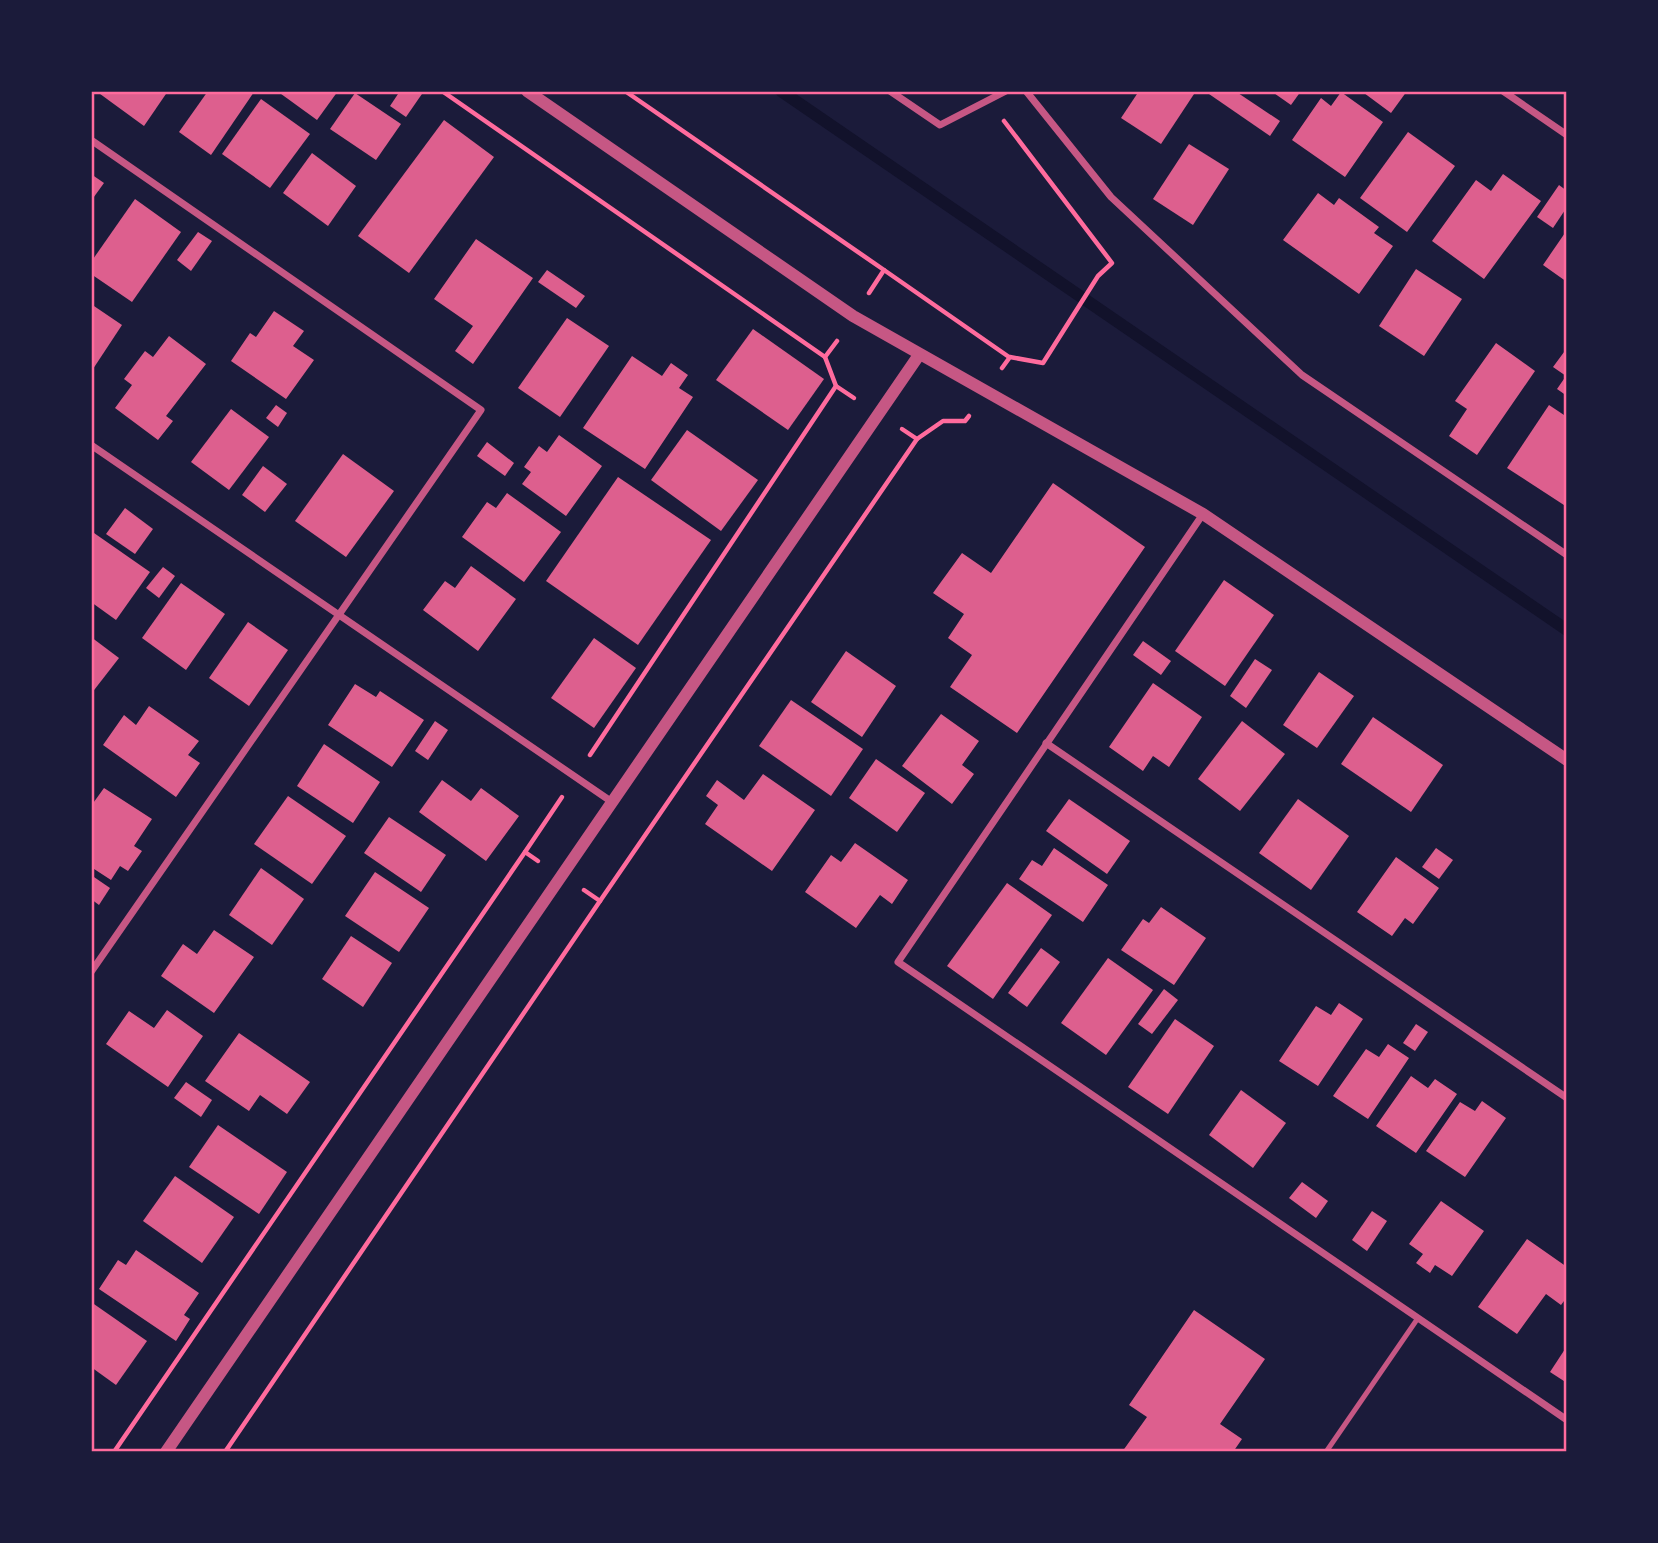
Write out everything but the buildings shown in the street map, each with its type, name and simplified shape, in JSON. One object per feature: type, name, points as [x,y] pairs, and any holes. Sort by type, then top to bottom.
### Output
[{"type":"street","points":[[527,91],[853,316],[1203,514],[1567,760]]},
{"type":"street","points":[[890,91],[940,125],[1006,91]]},
{"type":"street","points":[[1026,91],[1111,197],[1302,375],[1567,555]]},
{"type":"street","points":[[1503,91],[1567,135]]},
{"type":"street","points":[[91,140],[481,410],[91,971]]},
{"type":"street","points":[[166,1452],[919,355]]},
{"type":"street","points":[[91,457],[94,447],[612,802]]},
{"type":"street","points":[[1203,514],[898,962],[1567,1420]]},
{"type":"street","points":[[1045,743],[1567,1098]]},
{"type":"lane","points":[[1326,1452],[1418,1318]]},
{"type":"path","points":[[988,100],[1112,262],[1098,276],[1070,320]]},
{"type":"path","points":[[884,270],[1010,357]]},
{"type":"path","points":[[114,1452],[524,852]]},
{"type":"path","points":[[225,1452],[600,901]]},
{"type":"waterway","points":[[781,91],[1567,630]]}]
